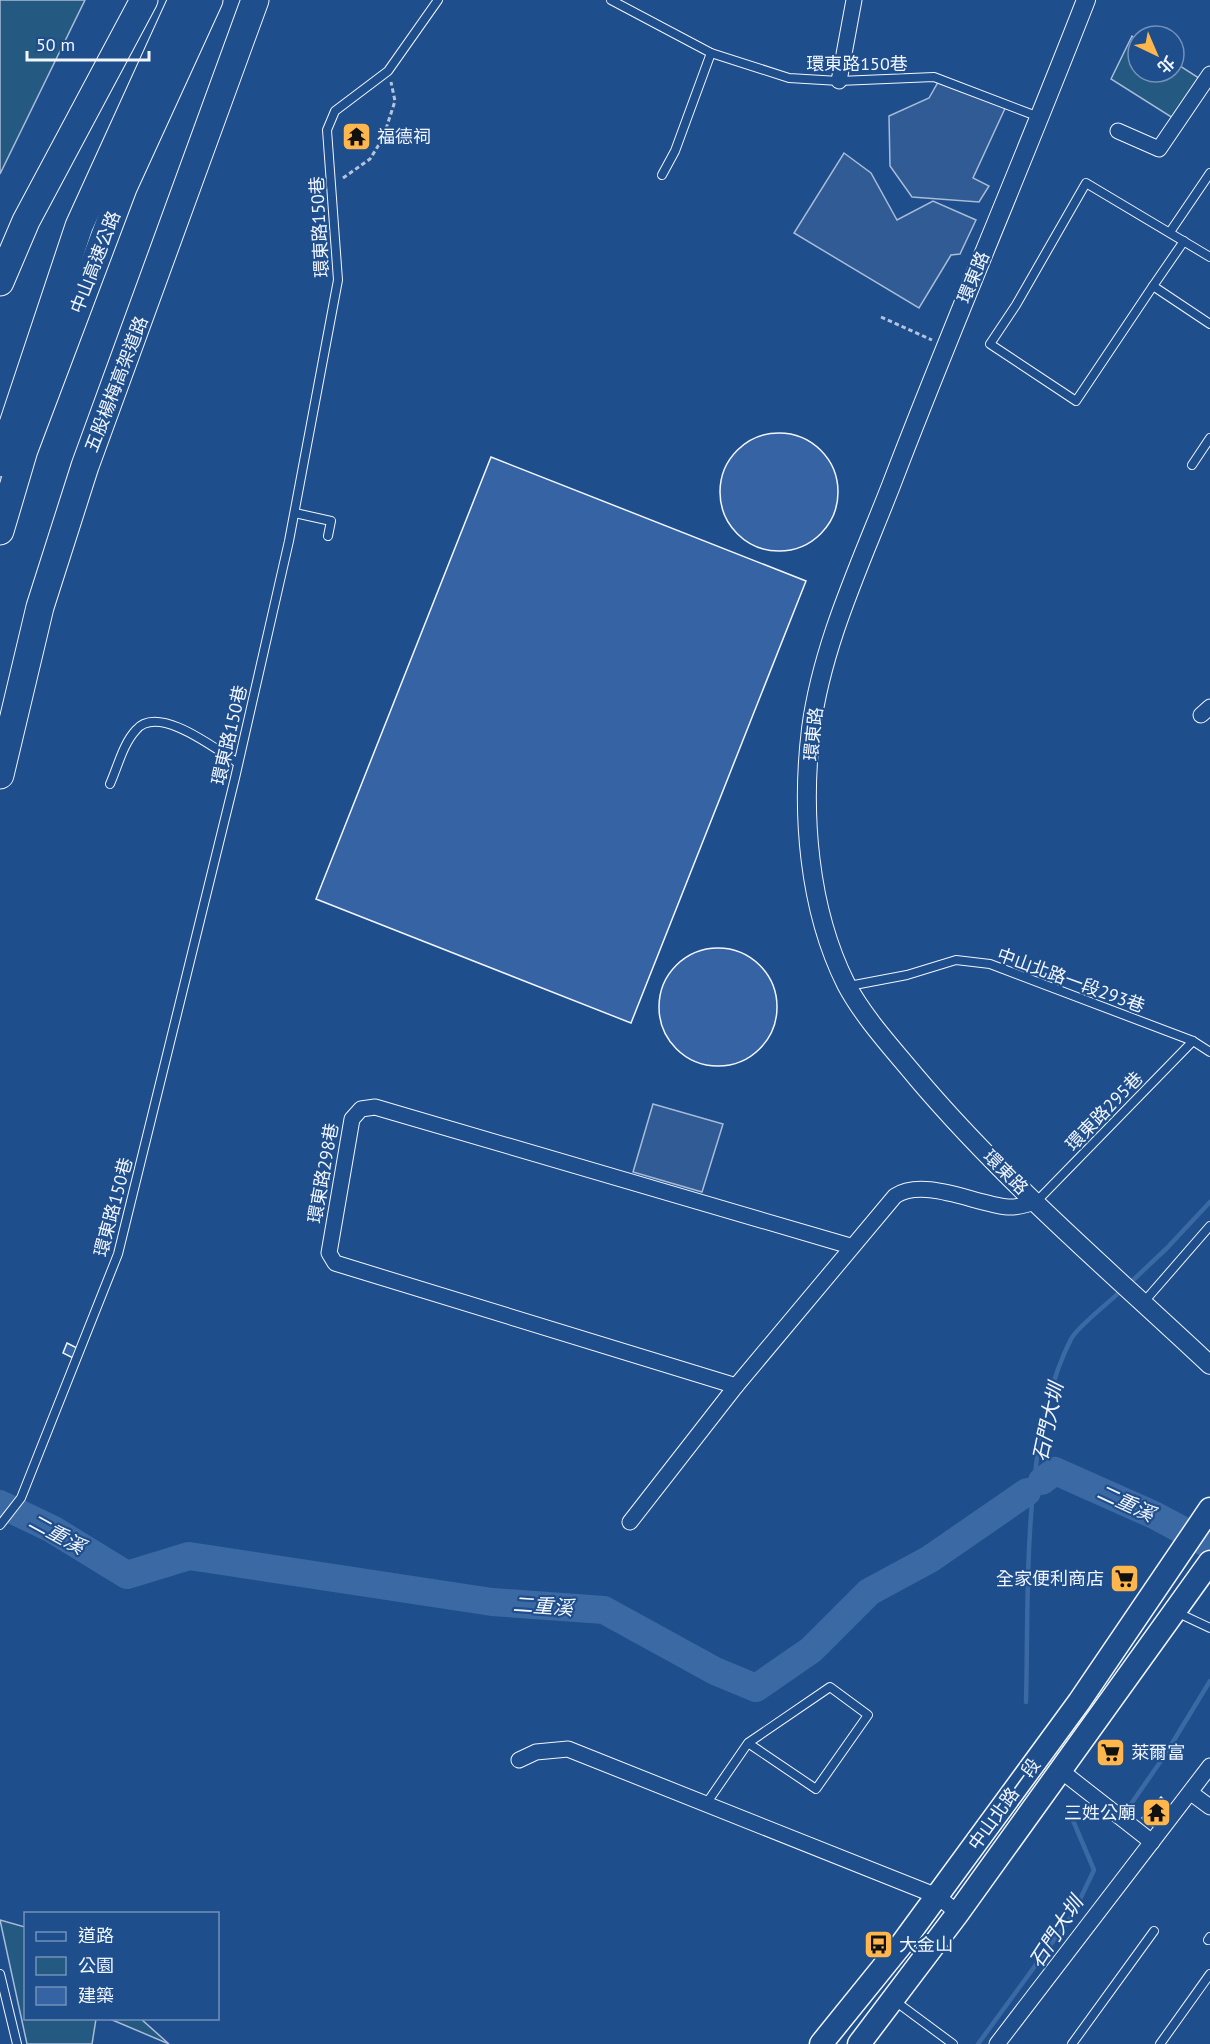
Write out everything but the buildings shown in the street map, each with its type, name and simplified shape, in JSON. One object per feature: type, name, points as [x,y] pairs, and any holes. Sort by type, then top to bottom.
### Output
[{"type":"highway","points":[[0,282],[26,221],[144,0]]},
{"type":"highway","name":"中山高速公路","points":[[0,463],[79,226],[182,0]]},
{"type":"highway","name":"中山高速公路","points":[[0,531],[24,450],[123,188],[209,0]]},
{"type":"highway","name":"五股楊梅高架道路","points":[[0,775],[40,607],[85,466],[138,326],[255,0]]},
{"type":"main road","name":"中山北路一段","points":[[821,2044],[901,1945],[1079,1702],[1207,1514]]},
{"type":"main road","name":"中山北路一段","points":[[859,2044],[958,1913],[1207,1566]]},
{"type":"street","points":[[839,81],[854,0]]},
{"type":"street","name":"環東路","points":[[1086,0],[1040,118],[945,346],[824,660],[811,731],[807,837],[824,930],[848,986],[887,1043],[944,1111],[1036,1202],[1210,1365]]},
{"type":"street","points":[[1118,131],[1159,149],[1210,74]]},
{"type":"street","name":"環東路298巷","points":[[736,1386],[335,1263],[329,1253],[352,1119],[362,1109],[375,1107],[850,1246]]},
{"type":"street","points":[[630,1522],[736,1386],[850,1246],[895,1196],[906,1189],[923,1189],[1011,1208],[1036,1202]]},
{"type":"street","points":[[519,1760],[536,1752],[568,1749],[937,1896],[958,1913]]},
{"type":"street","points":[[997,2044],[1210,1766]]},
{"type":"street","points":[[1060,1770],[1081,1789],[1152,1842]]},
{"type":"street","points":[[1191,1793],[1210,1807]]},
{"type":"lane","name":"環東路150巷","points":[[3,1522],[21,1498],[118,1254],[238,763],[295,513],[338,280],[333,186],[327,130],[335,111],[353,95],[369,88],[388,72],[438,0]]},
{"type":"lane","name":"環東路150巷","points":[[611,0],[711,53],[789,78],[839,81],[934,77],[1040,118]]},
{"type":"lane","points":[[662,175],[675,151],[711,53]]},
{"type":"lane","points":[[1170,232],[1210,172]]},
{"type":"lane","points":[[1184,242],[1076,401],[990,344],[1016,305],[1086,183],[1210,256]]},
{"type":"lane","points":[[1153,286],[1210,324]]},
{"type":"lane","points":[[1192,465],[1210,438]]},
{"type":"lane","points":[[295,513],[332,521],[328,536]]},
{"type":"lane","points":[[110,784],[129,739],[138,727],[156,722],[176,724],[238,763]]},
{"type":"lane","name":"中山北路一段293巷","points":[[848,986],[907,975],[956,960],[990,964],[1193,1041],[1210,1052]]},
{"type":"lane","name":"環東路295巷","points":[[1036,1202],[1193,1041]]},
{"type":"lane","points":[[1139,1298],[1210,1226]]},
{"type":"lane","points":[[1175,1611],[1210,1628]]},
{"type":"lane","points":[[706,1804],[748,1743],[830,1687],[868,1715],[816,1789],[748,1743]]},
{"type":"lane","points":[[1072,2044],[1154,1931]]},
{"type":"lane","points":[[0,1974],[17,2044]]},
{"type":"lane","points":[[1160,2044],[1210,1974]]},
{"type":"lane","points":[[894,2000],[953,2044]]},
{"type":"path","points":[[333,186],[370,159],[383,138],[395,100],[388,72]]},
{"type":"path","points":[[881,317],[945,346]]},
{"type":"green space","points":[[0,0],[85,0],[0,174]]},
{"type":"green space","points":[[1126,48],[1126,84],[1186,84],[1186,70],[1202,80],[1176,120],[1111,79]]},
{"type":"green space","points":[[0,1920],[24,1927],[24,2020],[96,2020],[92,2044],[27,2044]]},
{"type":"green space","points":[[112,2020],[142,2020],[169,2044]]},
{"type":"shaded area","points":[[941,77],[1008,102],[973,178],[989,186],[979,202],[912,197],[890,166],[889,116],[929,98]]},
{"type":"shaded area","points":[[844,153],[871,173],[897,220],[933,201],[976,220],[960,254],[951,255],[919,308],[794,233]]},
{"type":"shaded area","points":[[653,1104],[723,1124],[702,1192],[633,1172]]},
{"type":"waterway","name":"石門大圳","points":[[1130,1283],[1210,1202]]},
{"type":"waterway","name":"石門大圳","points":[[1026,1702],[1028,1566],[1036,1468],[1043,1422],[1055,1378],[1071,1339],[1087,1321],[1123,1289]]},
{"type":"waterway","name":"二重溪","points":[[1042,1481],[1055,1471],[1154,1515],[1210,1545]]},
{"type":"waterway","name":"二重溪","points":[[0,1504],[52,1529],[127,1575],[189,1556],[492,1602],[604,1610],[715,1671],[756,1688],[811,1650],[869,1592],[930,1559],[1027,1492]]},
{"type":"waterway","points":[[1131,1804],[1165,1755],[1210,1681]]},
{"type":"waterway","name":"石門大圳","points":[[978,2044],[1073,1914],[1094,1870],[1069,1811]]},
{"type":"place","name":"福德祠","points":[[356,136]]},
{"type":"place","name":"全家便利商店","points":[[1125,1578]]},
{"type":"place","name":"萊爾富","points":[[1110,1752]]},
{"type":"place","name":"三姓公廟","points":[[1157,1812]]},
{"type":"place","name":"大金山","points":[[878,1944]]}]
